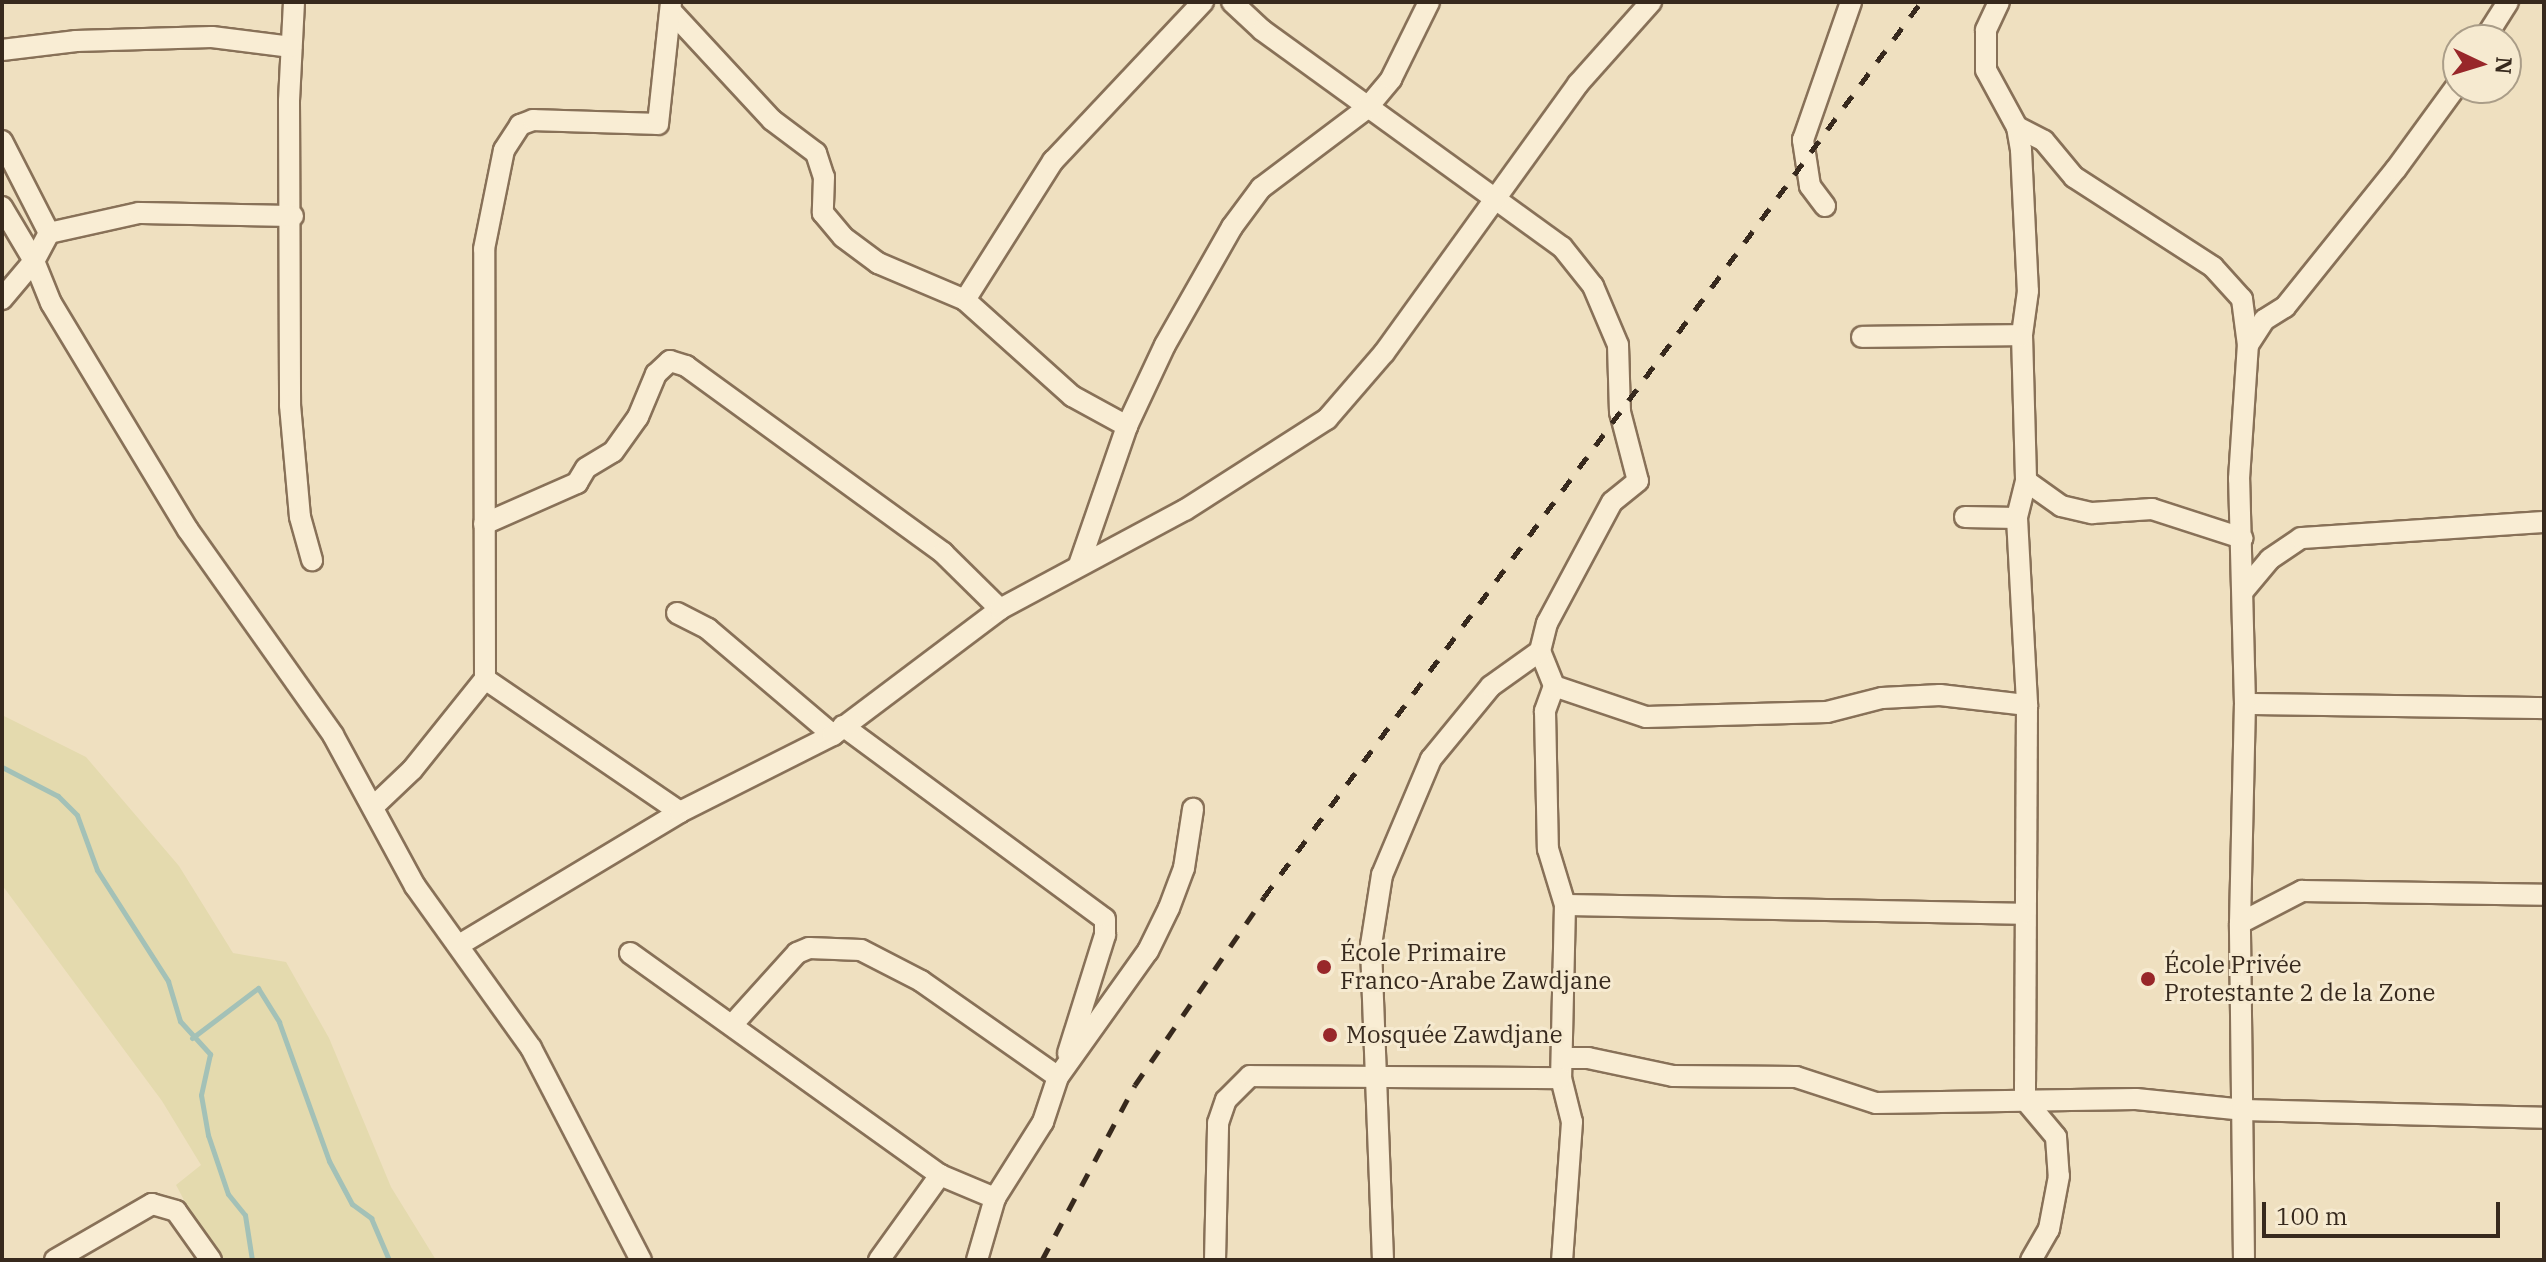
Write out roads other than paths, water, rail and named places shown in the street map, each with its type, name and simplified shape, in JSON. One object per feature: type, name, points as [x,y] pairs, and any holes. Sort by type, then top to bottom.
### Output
[{"type":"street","points":[[294,2],[291,47],[293,216],[290,405],[300,517],[312,560]]},
{"type":"street","points":[[965,300],[1053,161],[1203,2]]},
{"type":"street","points":[[1232,2],[1262,30],[1367,108],[1491,200],[1562,247],[1593,286],[1618,345],[1620,412],[1638,481],[1612,502],[1547,623],[1540,651],[1554,686],[1545,711],[1548,849],[1565,905],[1561,1068],[1572,1122],[1562,1260]]},
{"type":"street","points":[[1079,565],[1127,426],[1165,345],[1232,227],[1261,188],[1367,108],[1391,79],[1429,2]]},
{"type":"street","points":[[459,945],[680,812],[838,731],[1000,609],[1185,510],[1327,419],[1384,353],[1491,200],[1578,84],[1651,2]]},
{"type":"street","points":[[1825,206],[1810,186],[1803,140],[1851,2]]},
{"type":"street","points":[[1999,2],[1986,30],[1986,70],[2017,127],[2028,291],[2022,335],[2026,481],[2017,518],[2027,705],[2023,914],[2025,1100],[2056,1137],[2059,1176],[2049,1229],[2031,1260]]},
{"type":"street","points":[[2494,24],[2508,2]]},
{"type":"street","points":[[671,6],[772,120],[816,153],[824,177],[823,213],[843,237],[878,263],[965,300],[1072,396],[1127,426]]},
{"type":"street","points":[[373,807],[412,770],[485,679],[484,249],[504,150],[520,125],[533,120],[658,124],[671,6]]},
{"type":"street","points":[[2,50],[76,41],[212,37],[291,47]]},
{"type":"street","points":[[2248,345],[2264,320],[2285,307],[2396,169],[2443,104]]},
{"type":"street","points":[[2017,127],[2044,141],[2074,177],[2213,267],[2242,299],[2248,345],[2239,479],[2245,704],[2240,923],[2244,1260]]},
{"type":"street","points":[[2,141],[49,233]]},
{"type":"street","points":[[2,207],[34,261],[51,303],[188,530],[333,735],[415,886],[531,1048],[641,1260]]},
{"type":"street","points":[[2,299],[34,261],[49,233],[139,213],[293,216]]},
{"type":"street","points":[[1862,337],[2022,335]]},
{"type":"street","points":[[484,524],[577,483],[586,468],[613,452],[638,417],[656,374],[670,361],[686,366],[943,553],[1000,609]]},
{"type":"street","points":[[2026,481],[2061,506],[2092,513],[2152,509],[2242,538]]},
{"type":"street","points":[[1965,517],[2017,518]]},
{"type":"street","points":[[2244,590],[2270,559],[2301,538],[2544,522]]},
{"type":"street","points":[[677,613],[708,629],[838,731],[1105,919],[1105,935],[1043,1122],[995,1198],[977,1260]]},
{"type":"street","points":[[1383,1260],[1371,945],[1393,841],[1431,759],[1491,686],[1540,651]]},
{"type":"street","points":[[485,679],[680,812]]},
{"type":"street","points":[[1554,686],[1646,717],[1827,712],[1882,698],[1940,695],[2027,705]]},
{"type":"street","points":[[2245,704],[2544,708]]},
{"type":"street","points":[[1062,1071],[1148,951],[1184,868],[1193,809]]},
{"type":"street","points":[[2240,923],[2302,891],[2544,895]]},
{"type":"street","points":[[1565,905],[2023,914]]},
{"type":"street","points":[[732,1025],[797,953],[809,948],[861,950],[921,981],[1062,1071]]},
{"type":"street","points":[[630,953],[940,1175],[995,1198]]},
{"type":"street","points":[[1215,1260],[1218,1123],[1237,1086],[1250,1076],[1268,1072],[1376,1074],[1561,1068],[1588,1058],[1673,1076],[1796,1077],[1876,1103],[2136,1099],[2244,1110],[2544,1118]]},
{"type":"street","points":[[879,1260],[940,1175]]},
{"type":"street","points":[[55,1260],[152,1204],[176,1211],[211,1260]]},
{"type":"waterway","points":[[2,767],[58,796],[77,815],[97,870],[168,981],[180,1021],[210,1054],[201,1095],[208,1135],[228,1194],[245,1215],[252,1260]]},
{"type":"waterway","points":[[192,1038],[258,988],[279,1022],[329,1161],[352,1204],[371,1218],[389,1260]]},
{"type":"railway","points":[[1042,1260],[1135,1085],[1264,897],[1921,2]]},
{"type":"place","name":"École Primaire Franco-Arabe Zawdjane","points":[[1324,967]]},
{"type":"place","name":"École Privée Protestante 2 de la Zone","points":[[2148,979]]},
{"type":"place","name":"Mosquée Zawdjane","points":[[1330,1035]]}]
